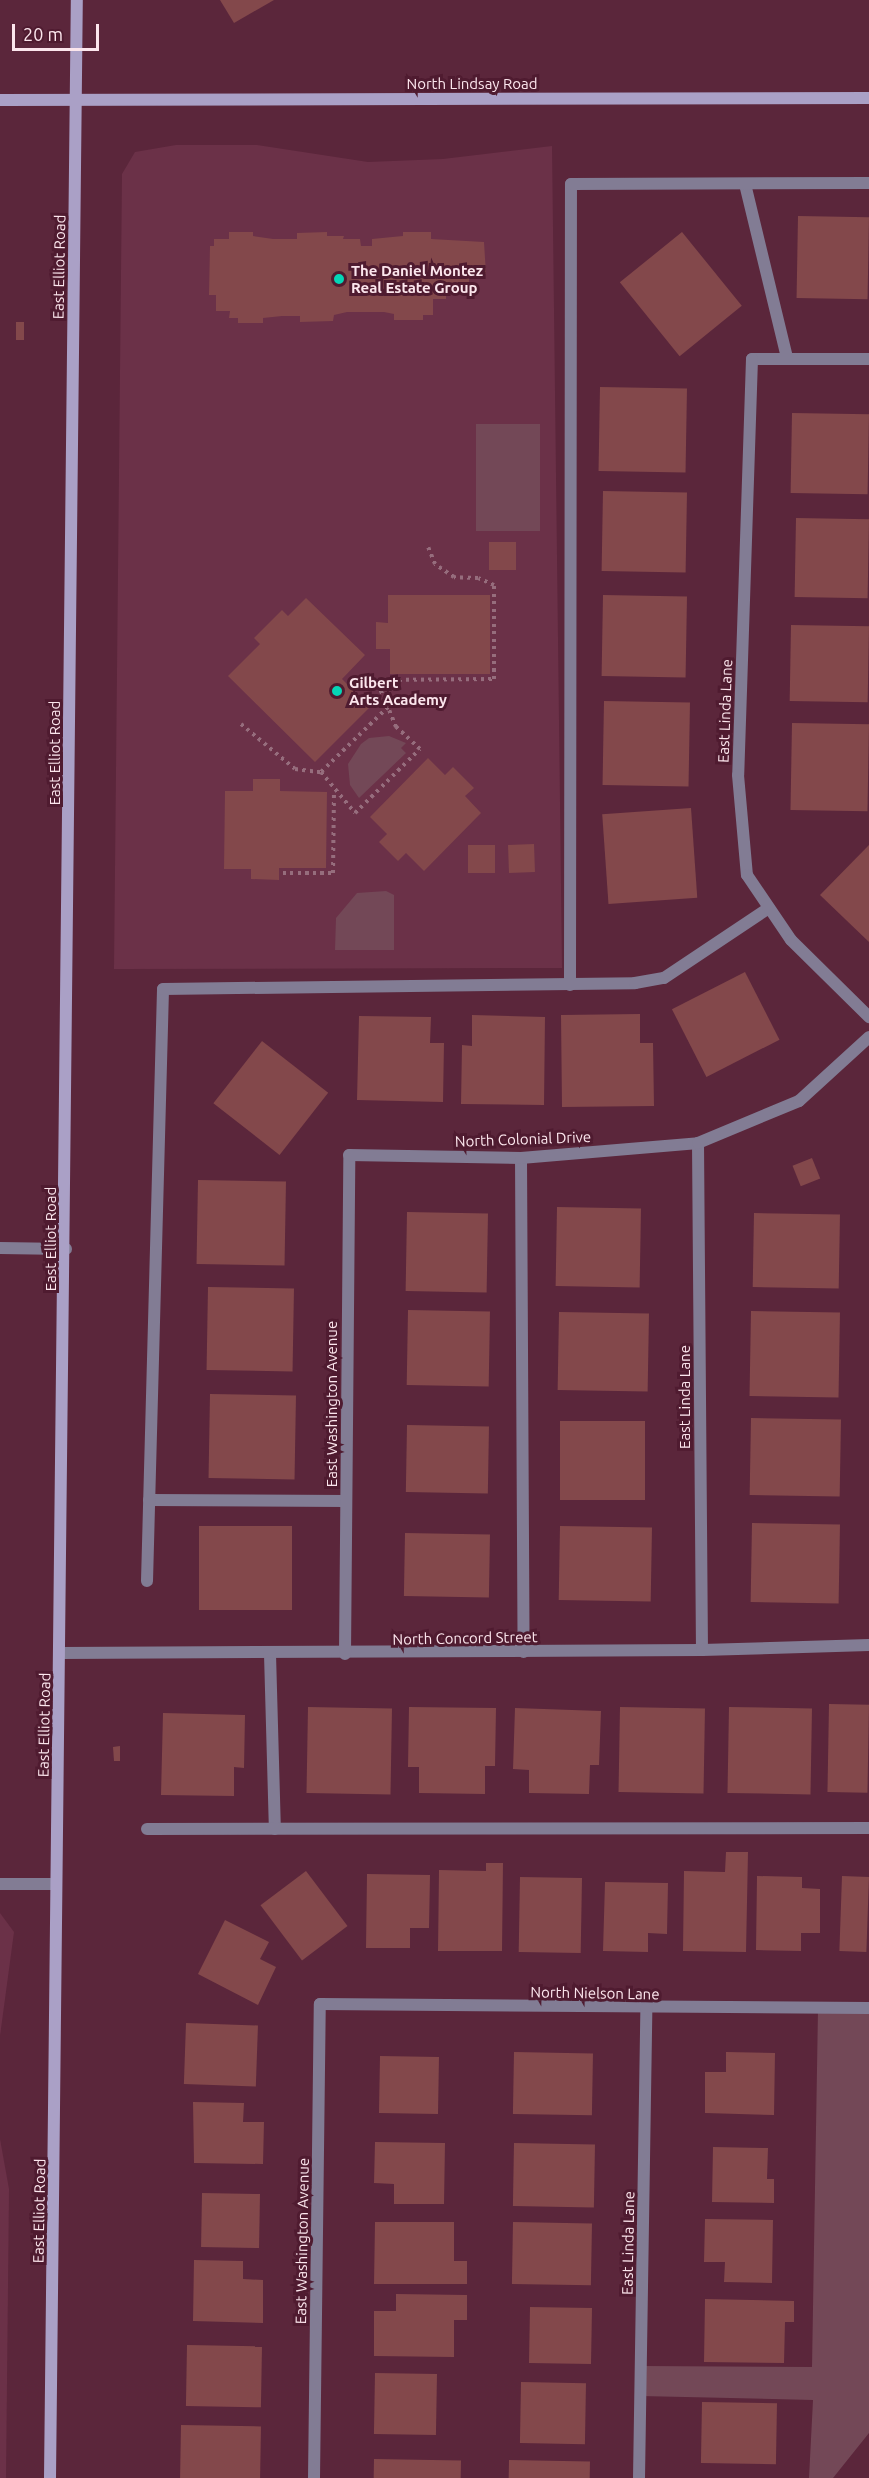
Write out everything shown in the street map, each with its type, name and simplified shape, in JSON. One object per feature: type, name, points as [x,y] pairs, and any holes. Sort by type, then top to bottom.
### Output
[{"type":"main road","name":"East Elliot Road","points":[[50,2478],[66,1249],[77,0]]},
{"type":"main road","name":"North Lindsay Road","points":[[0,100],[869,98]]},
{"type":"street","points":[[570,985],[571,184],[869,183]]},
{"type":"street","points":[[745,184],[787,358],[869,359]]},
{"type":"street","name":"East Linda Lane","points":[[787,358],[752,359],[738,775],[747,875],[791,940],[869,1017]]},
{"type":"street","points":[[147,1581],[162,989],[635,983],[664,978],[769,908]]},
{"type":"street","name":"North Colonial Drive","points":[[349,1155],[521,1158],[698,1143],[799,1101],[869,1037]]},
{"type":"street","name":"East Linda Lane","points":[[698,1143],[702,1650]]},
{"type":"street","name":"East Washington Avenue","points":[[345,1654],[349,1155]]},
{"type":"street","points":[[521,1158],[524,1652]]},
{"type":"street","points":[[0,1248],[66,1249]]},
{"type":"street","points":[[149,1500],[346,1501]]},
{"type":"street","name":"North Concord Street","points":[[60,1653],[345,1654],[702,1650],[869,1645]]},
{"type":"street","points":[[270,1654],[275,1829]]},
{"type":"street","points":[[147,1829],[869,1828]]},
{"type":"street","points":[[0,1884],[56,1884]]},
{"type":"street","name":"East Washington Avenue","points":[[314,2478],[320,2004]]},
{"type":"street","name":"North Nielson Lane","points":[[320,2004],[646,2009],[869,2008]]},
{"type":"street","name":"East Linda Lane","points":[[639,2478],[646,2009]]},
{"type":"path","points":[[241,724],[295,769],[321,772],[355,813],[420,749],[396,727],[376,680],[494,679],[494,585],[478,578],[454,577],[435,564],[428,547]]},
{"type":"path","points":[[321,772],[388,707]]},
{"type":"path","points":[[283,873],[333,873],[334,789]]},
{"type":"shaded area","name":"Gilbert Arts Academy","points":[[176,145],[257,145],[368,162],[443,159],[552,146],[562,968],[114,969],[122,174],[135,152]]},
{"type":"shaded area","points":[[476,424],[540,424],[540,531],[476,531]]},
{"type":"shaded area","points":[[389,736],[406,743],[401,748],[406,753],[359,798],[350,785],[348,764],[361,744],[369,738]]},
{"type":"shaded area","points":[[386,891],[394,895],[394,950],[335,950],[336,918],[357,893]]},
{"type":"shaded area","points":[[0,1913],[14,1932],[0,2036]]},
{"type":"shaded area","points":[[869,2008],[869,2433],[833,2478],[809,2478],[813,2400],[640,2396],[641,2366],[812,2367],[818,2009]]},
{"type":"shaded area","points":[[0,2139],[9,2189],[6,2478],[0,2478]]},
{"type":"building","points":[[220,0],[274,0],[234,23]]},
{"type":"building","points":[[798,216],[869,217],[868,299],[797,298]]},
{"type":"building","name":"The Daniel Montez Real Estate Group","points":[[229,232],[253,232],[253,236],[273,239],[297,239],[297,233],[327,232],[327,236],[360,239],[361,246],[372,246],[372,239],[403,236],[403,232],[431,232],[431,239],[484,242],[486,274],[469,274],[469,285],[464,285],[463,291],[446,292],[446,299],[433,299],[433,315],[423,315],[423,320],[394,320],[394,314],[384,312],[347,312],[334,315],[333,321],[300,322],[300,316],[282,316],[263,318],[263,323],[238,323],[238,318],[229,318],[230,311],[216,311],[216,295],[209,295],[210,246],[214,246],[214,239],[229,239]]},
{"type":"building","points":[[682,232],[742,306],[680,356],[620,282]]},
{"type":"building","points":[[16,322],[24,322],[24,340],[16,340]]},
{"type":"building","points":[[600,387],[687,389],[686,473],[599,471]]},
{"type":"building","points":[[792,413],[869,414],[868,494],[791,493]]},
{"type":"building","points":[[603,491],[687,492],[686,572],[602,571]]},
{"type":"building","points":[[796,518],[869,519],[868,598],[795,597]]},
{"type":"building","points":[[489,542],[516,542],[516,570],[489,570]]},
{"type":"building","points":[[388,595],[490,595],[490,674],[390,674],[390,649],[376,649],[376,622],[388,623]]},
{"type":"building","points":[[603,595],[687,596],[686,677],[602,676]]},
{"type":"building","points":[[306,598],[365,655],[342,679],[370,707],[315,762],[228,676],[260,644],[254,638],[282,610],[288,616]]},
{"type":"building","points":[[791,625],[869,626],[868,702],[790,701]]},
{"type":"building","points":[[604,701],[690,703],[689,786],[603,785]]},
{"type":"building","points":[[792,723],[869,724],[867,811],[790,810]]},
{"type":"building","points":[[428,758],[445,775],[453,767],[474,788],[465,796],[481,813],[424,871],[406,853],[398,861],[379,842],[387,834],[370,817]]},
{"type":"building","points":[[253,779],[280,779],[280,791],[327,792],[326,868],[279,868],[279,880],[251,879],[251,869],[224,869],[225,791],[253,791]]},
{"type":"building","points":[[691,808],[697,898],[608,904],[602,814]]},
{"type":"building","points":[[534,844],[535,872],[509,873],[508,845]]},
{"type":"building","points":[[468,845],[495,845],[495,873],[468,873]]},
{"type":"building","points":[[869,845],[869,942],[820,895]]},
{"type":"building","points":[[745,972],[780,1040],[706,1077],[672,1009]]},
{"type":"building","points":[[640,1014],[640,1043],[653,1043],[654,1106],[562,1107],[561,1015]]},
{"type":"building","points":[[472,1015],[545,1017],[544,1105],[461,1104],[462,1045],[472,1046]]},
{"type":"building","points":[[359,1016],[431,1017],[430,1043],[444,1043],[443,1102],[357,1100]]},
{"type":"building","points":[[262,1041],[328,1093],[280,1155],[213,1103]]},
{"type":"building","points":[[812,1158],[820,1178],[801,1186],[793,1166]]},
{"type":"building","points":[[198,1180],[286,1182],[285,1266],[197,1264]]},
{"type":"building","points":[[557,1207],[641,1208],[640,1287],[556,1286]]},
{"type":"building","points":[[407,1212],[488,1213],[487,1292],[406,1291]]},
{"type":"building","points":[[754,1213],[840,1215],[839,1288],[753,1287]]},
{"type":"building","points":[[208,1287],[294,1289],[293,1371],[207,1370]]},
{"type":"building","points":[[408,1310],[490,1311],[489,1386],[407,1385]]},
{"type":"building","points":[[751,1311],[840,1313],[839,1398],[750,1396]]},
{"type":"building","points":[[559,1312],[649,1314],[648,1392],[558,1390]]},
{"type":"building","points":[[210,1394],[296,1396],[295,1479],[209,1478]]},
{"type":"building","points":[[751,1418],[841,1420],[840,1497],[750,1495]]},
{"type":"building","points":[[560,1421],[645,1421],[645,1500],[560,1500]]},
{"type":"building","points":[[407,1425],[489,1426],[488,1493],[406,1492]]},
{"type":"building","points":[[752,1523],[840,1525],[839,1604],[751,1602]]},
{"type":"building","points":[[199,1526],[292,1526],[292,1610],[199,1610]]},
{"type":"building","points":[[560,1526],[652,1528],[651,1602],[559,1600]]},
{"type":"building","points":[[405,1533],[490,1534],[489,1597],[404,1596]]},
{"type":"building","points":[[829,1704],[869,1705],[867,1793],[827,1792]]},
{"type":"building","points":[[308,1707],[392,1708],[390,1794],[306,1793]]},
{"type":"building","points":[[409,1707],[496,1708],[495,1766],[485,1766],[485,1794],[419,1793],[419,1767],[408,1767]]},
{"type":"building","points":[[620,1707],[705,1708],[704,1793],[619,1792]]},
{"type":"building","points":[[729,1707],[812,1708],[810,1794],[727,1793]]},
{"type":"building","points":[[515,1708],[601,1711],[599,1765],[590,1765],[589,1794],[529,1793],[529,1770],[513,1769]]},
{"type":"building","points":[[163,1713],[245,1715],[244,1768],[234,1767],[234,1796],[161,1795]]},
{"type":"building","points":[[120,1746],[120,1761],[114,1761],[113,1747]]},
{"type":"building","points":[[726,1852],[748,1852],[746,1952],[683,1951],[684,1871],[725,1872]]},
{"type":"building","points":[[486,1863],[503,1863],[502,1951],[438,1951],[439,1870],[486,1871]]},
{"type":"building","points":[[306,1871],[348,1926],[302,1960],[260,1905]]},
{"type":"building","points":[[367,1874],[430,1875],[429,1928],[410,1928],[410,1948],[366,1948]]},
{"type":"building","points":[[757,1876],[802,1877],[802,1888],[820,1889],[820,1933],[801,1933],[801,1951],[756,1950]]},
{"type":"building","points":[[842,1876],[869,1877],[866,1952],[839,1951]]},
{"type":"building","points":[[520,1877],[582,1878],[581,1953],[519,1952]]},
{"type":"building","points":[[605,1882],[668,1883],[667,1934],[648,1933],[648,1952],[603,1951]]},
{"type":"building","points":[[225,1920],[269,1942],[260,1959],[276,1967],[258,2005],[198,1974]]},
{"type":"building","points":[[186,2023],[258,2026],[256,2086],[184,2084]]},
{"type":"building","points":[[514,2052],[593,2053],[592,2115],[513,2114]]},
{"type":"building","points":[[726,2052],[775,2053],[774,2115],[705,2113],[705,2072],[726,2072]]},
{"type":"building","points":[[380,2056],[439,2057],[438,2114],[379,2113]]},
{"type":"building","points":[[193,2102],[244,2103],[243,2122],[264,2122],[263,2164],[194,2163]]},
{"type":"building","points":[[375,2142],[445,2143],[444,2204],[394,2204],[394,2184],[374,2183]]},
{"type":"building","points":[[514,2143],[595,2144],[594,2207],[513,2206]]},
{"type":"building","points":[[713,2147],[768,2148],[767,2179],[774,2179],[774,2203],[712,2202]]},
{"type":"building","points":[[202,2193],[260,2194],[259,2248],[201,2247]]},
{"type":"building","points":[[705,2219],[773,2220],[772,2283],[724,2282],[725,2262],[704,2262]]},
{"type":"building","points":[[375,2222],[454,2222],[454,2261],[467,2261],[467,2284],[374,2284]]},
{"type":"building","points":[[513,2222],[592,2223],[591,2285],[512,2284]]},
{"type":"building","points":[[194,2260],[243,2261],[243,2279],[263,2280],[263,2323],[193,2321]]},
{"type":"building","points":[[396,2294],[467,2295],[467,2320],[454,2320],[454,2357],[374,2356],[374,2311],[396,2311]]},
{"type":"building","points":[[705,2299],[794,2301],[794,2322],[785,2322],[784,2363],[704,2362]]},
{"type":"building","points":[[530,2307],[592,2308],[591,2364],[529,2363]]},
{"type":"building","points":[[187,2345],[262,2346],[261,2407],[186,2406]]},
{"type":"building","points":[[375,2373],[437,2374],[436,2435],[374,2434]]},
{"type":"building","points":[[521,2382],[586,2383],[585,2444],[520,2443]]},
{"type":"building","points":[[702,2402],[777,2403],[776,2464],[701,2463]]},
{"type":"building","points":[[181,2425],[261,2426],[260,2478],[180,2478]]},
{"type":"building","points":[[374,2459],[461,2461],[461,2478],[374,2478]]},
{"type":"building","points":[[509,2460],[590,2461],[590,2478],[509,2478]]},
{"type":"place","name":"The Daniel Montez Real Estate Group","points":[[339,279]]},
{"type":"place","name":"Gilbert Arts Academy","points":[[337,691]]}]
